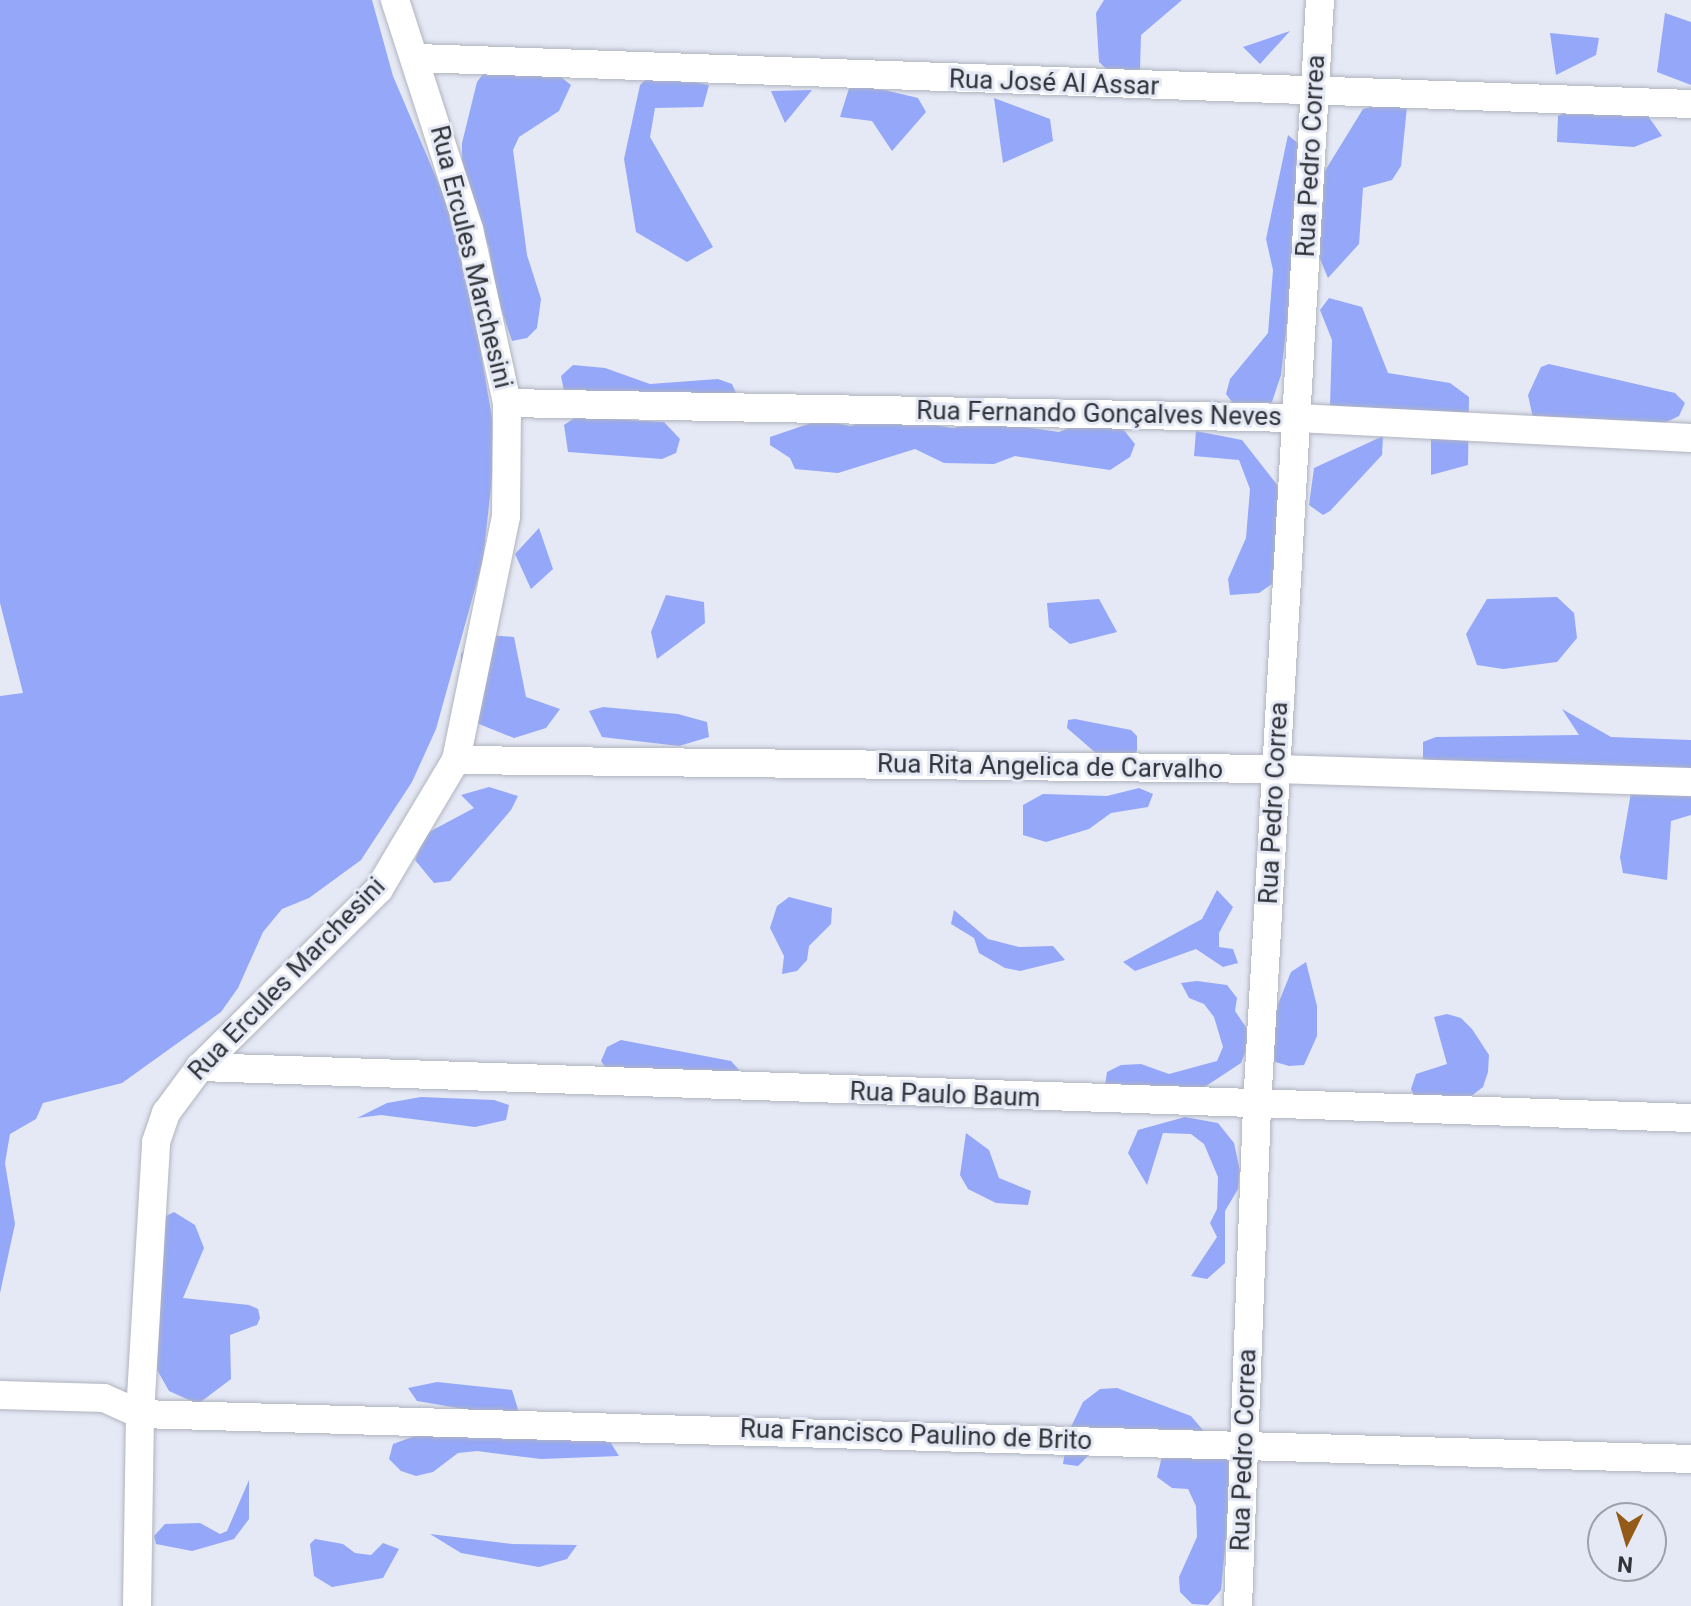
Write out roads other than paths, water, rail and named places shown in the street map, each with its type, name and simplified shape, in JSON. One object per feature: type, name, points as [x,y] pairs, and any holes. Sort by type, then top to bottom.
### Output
[{"type":"street","name":"Rua Ercules Marchesini","points":[[137,1606],[140,1414],[156,1142],[166,1113],[200,1067],[379,889],[456,760],[506,517],[507,403],[469,229],[418,58],[395,0]]},
{"type":"street","name":"Rua Pedro Correa","points":[[1238,1606],[1257,1106],[1320,0]]},
{"type":"street","name":"Rua José Al Assar","points":[[418,58],[1315,93],[1691,104]]},
{"type":"street","name":"Rua Fernando Gonçalves Neves","points":[[507,403],[1297,418],[1691,438]]},
{"type":"street","name":"Rua Rita Angelica de Carvalho","points":[[456,760],[1275,769],[1691,782]]},
{"type":"street","name":"Rua Paulo Baum","points":[[200,1067],[1257,1106],[1691,1118]]},
{"type":"street","points":[[0,1395],[104,1398],[140,1414]]},
{"type":"street","name":"Rua Francisco Paulino de Brito","points":[[140,1414],[1691,1459]]}]
